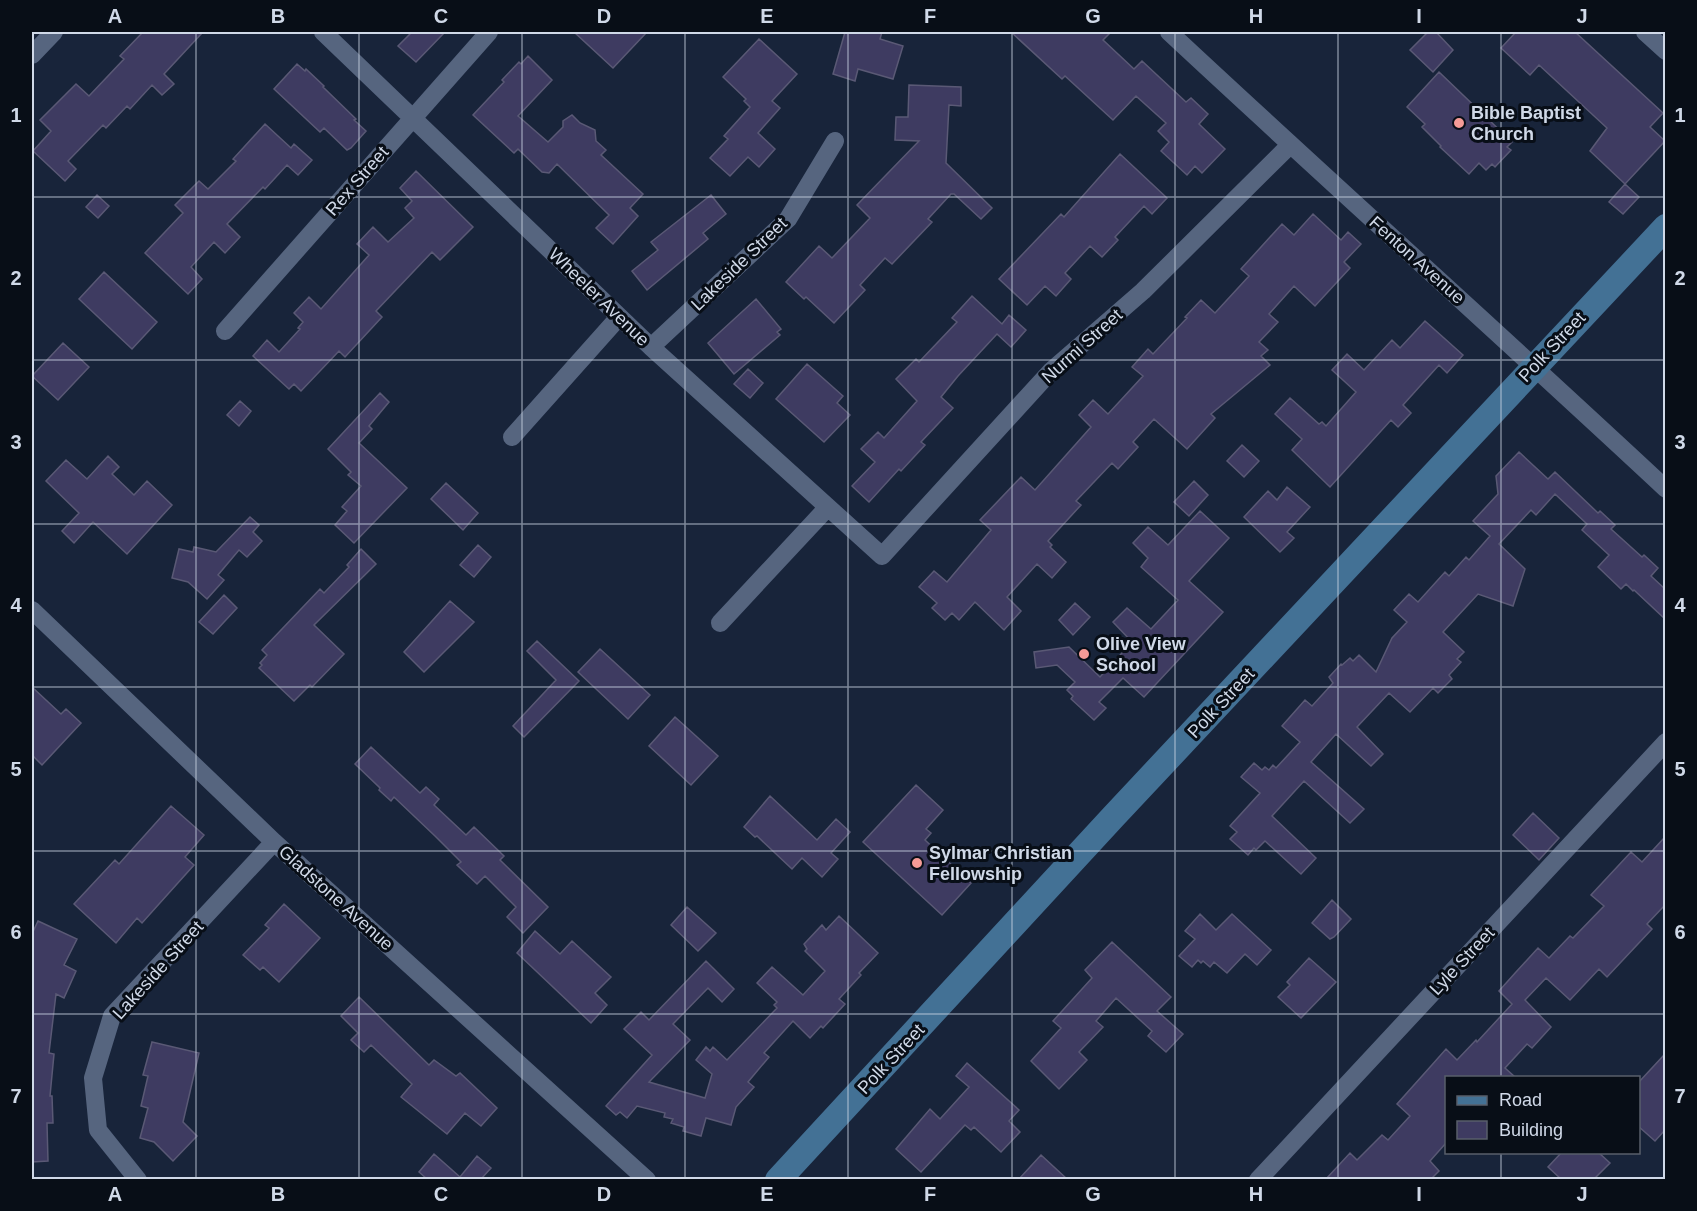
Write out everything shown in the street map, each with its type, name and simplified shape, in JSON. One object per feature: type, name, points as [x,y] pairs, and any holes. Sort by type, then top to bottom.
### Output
[{"type":"street","points":[[32,55],[54,32]]},
{"type":"street","name":"Wheeler Avenue","points":[[323,32],[651,347],[882,556]]},
{"type":"street","name":"Rex Street","points":[[225,331],[489,32]]},
{"type":"street","name":"Fenton Avenue","points":[[1169,32],[1665,489]]},
{"type":"street","points":[[1645,32],[1665,51]]},
{"type":"street","name":"Lakeside Street","points":[[651,347],[788,219],[835,141]]},
{"type":"street","name":"Nurmi Street","points":[[882,556],[1051,371],[1143,291],[1290,145]]},
{"type":"street","name":"Polk Street","points":[[778,1179],[1665,227]]},
{"type":"street","points":[[512,436],[619,317]]},
{"type":"street","points":[[720,623],[828,507]]},
{"type":"street","name":"Gladstone Avenue","points":[[32,610],[274,842],[647,1179]]},
{"type":"street","name":"Lyle Street","points":[[1258,1179],[1665,742]]},
{"type":"street","name":"Lakeside Street","points":[[138,1179],[98,1130],[93,1078],[112,1016],[274,842]]},
{"type":"building","points":[[143,32],[203,32],[164,74],[174,84],[162,95],[152,85],[130,109],[127,106],[106,128],[103,125],[68,161],[76,169],[65,181],[33,151],[51,131],[40,120],[76,84],[89,96],[124,59],[120,56]]},
{"type":"building","points":[[412,32],[445,32],[416,62],[398,46]]},
{"type":"building","points":[[574,32],[647,32],[613,68]]},
{"type":"building","points":[[845,32],[882,32],[880,39],[903,46],[893,79],[858,69],[855,81],[833,74]]},
{"type":"building","points":[[1011,32],[1111,32],[1103,40],[1134,69],[1142,61],[1186,102],[1191,98],[1208,114],[1199,124],[1225,149],[1202,173],[1195,166],[1187,175],[1161,151],[1169,142],[1158,131],[1166,123],[1136,96],[1113,120],[1065,76],[1062,79]]},
{"type":"building","points":[[1428,32],[1436,32],[1453,50],[1433,72],[1410,50]]},
{"type":"building","points":[[1516,32],[1575,32],[1663,113],[1650,127],[1665,141],[1625,184],[1590,151],[1607,128],[1539,65],[1530,75],[1501,48]]},
{"type":"building","points":[[759,39],[797,74],[772,101],[780,108],[758,133],[775,149],[759,167],[748,157],[730,176],[710,158],[728,139],[724,136],[750,107],[744,101],[746,99],[723,77]]},
{"type":"building","points":[[528,56],[552,80],[518,116],[548,142],[563,127],[563,121],[572,115],[580,123],[595,130],[596,141],[606,150],[601,155],[643,194],[630,208],[638,216],[613,244],[596,228],[609,215],[557,164],[549,173],[542,172],[518,149],[514,153],[473,115],[504,82],[502,80]]},
{"type":"building","points":[[297,64],[305,71],[306,69],[324,86],[366,131],[351,148],[347,150],[324,128],[320,132],[274,89]]},
{"type":"building","name":"Bible Baptist Church","points":[[1439,72],[1512,142],[1507,147],[1511,150],[1495,167],[1492,164],[1486,170],[1479,163],[1469,174],[1440,147],[1422,127],[1425,124],[1407,107]]},
{"type":"building","points":[[909,85],[961,87],[961,106],[949,105],[946,163],[992,208],[981,219],[954,194],[951,194],[928,219],[932,222],[892,264],[885,258],[860,285],[865,290],[834,323],[786,282],[819,246],[832,258],[870,218],[857,205],[919,141],[895,140],[896,117],[908,117]]},
{"type":"building","points":[[265,124],[291,148],[294,144],[312,160],[298,175],[287,165],[227,224],[240,237],[225,253],[214,242],[191,267],[202,279],[188,294],[145,253],[183,213],[175,205],[199,181],[208,189],[236,161],[233,159]]},
{"type":"building","points":[[1120,154],[1167,198],[1152,214],[1144,206],[1115,237],[1118,240],[1102,257],[1090,246],[1065,273],[1071,279],[1056,296],[1045,286],[1027,305],[999,279],[1061,214],[1064,217]]},
{"type":"building","points":[[416,171],[473,227],[440,260],[432,252],[376,311],[382,317],[345,357],[339,351],[301,391],[294,384],[289,389],[253,356],[267,340],[279,352],[300,329],[298,328],[303,322],[294,313],[309,297],[321,309],[369,255],[357,244],[373,227],[388,242],[414,218],[405,208],[412,201],[400,188]]},
{"type":"building","points":[[1625,184],[1639,197],[1623,214],[1609,202]]},
{"type":"building","points":[[97,195],[109,206],[98,218],[86,207]]},
{"type":"building","points":[[711,195],[726,214],[703,233],[708,239],[647,290],[632,271],[658,250],[651,242]]},
{"type":"building","points":[[1313,214],[1341,240],[1348,232],[1361,244],[1344,262],[1350,268],[1315,306],[1294,286],[1269,314],[1278,322],[1259,342],[1268,350],[1261,356],[1270,365],[1211,414],[1215,418],[1187,449],[1154,419],[1133,442],[1138,447],[1118,469],[1112,463],[1076,501],[1081,505],[1048,541],[1052,545],[1050,547],[1066,562],[1052,578],[1037,564],[1007,597],[1021,611],[1004,630],[975,602],[959,620],[952,613],[945,620],[932,608],[937,603],[919,587],[934,571],[947,582],[991,530],[980,520],[1021,477],[1035,490],[1091,427],[1079,415],[1093,400],[1108,414],[1143,376],[1132,367],[1148,349],[1153,354],[1201,300],[1215,313],[1249,276],[1241,269],[1282,224],[1294,235]]},
{"type":"building","points":[[104,272],[157,322],[132,349],[79,299]]},
{"type":"building","points":[[972,296],[1002,324],[1009,315],[1026,330],[1011,347],[997,334],[958,376],[941,397],[953,408],[921,442],[925,445],[869,502],[852,486],[875,462],[861,449],[878,432],[884,438],[917,401],[896,379],[916,359],[919,362],[957,322],[952,318]]},
{"type":"building","points":[[756,299],[781,329],[777,332],[780,335],[734,374],[708,343]]},
{"type":"building","points":[[1425,321],[1463,355],[1447,373],[1439,365],[1403,405],[1411,413],[1398,427],[1391,420],[1330,487],[1292,450],[1302,439],[1275,414],[1290,398],[1319,424],[1322,422],[1326,426],[1356,392],[1332,370],[1347,354],[1364,370],[1392,340],[1400,348]]},
{"type":"building","points":[[63,343],[89,367],[58,400],[32,376]]},
{"type":"building","points":[[807,364],[843,396],[837,403],[850,415],[824,442],[776,399]]},
{"type":"building","points":[[748,369],[763,383],[750,398],[734,384]]},
{"type":"building","points":[[380,393],[389,402],[369,426],[372,429],[359,443],[407,488],[354,543],[335,525],[347,511],[342,507],[361,486],[348,475],[351,472],[328,449]]},
{"type":"building","points":[[240,401],[251,411],[239,426],[227,415]]},
{"type":"building","points":[[1242,445],[1259,461],[1244,477],[1227,461]]},
{"type":"building","points":[[1519,452],[1548,479],[1555,472],[1598,513],[1600,511],[1615,525],[1611,529],[1658,568],[1651,576],[1665,589],[1665,619],[1634,590],[1626,584],[1621,589],[1598,567],[1609,555],[1582,530],[1587,524],[1555,494],[1536,515],[1531,510],[1499,544],[1525,569],[1513,606],[1478,594],[1443,632],[1464,652],[1457,659],[1461,662],[1449,675],[1452,679],[1438,693],[1433,688],[1410,712],[1389,693],[1357,727],[1383,754],[1371,766],[1336,734],[1311,762],[1364,809],[1350,823],[1304,781],[1272,816],[1316,858],[1301,874],[1265,841],[1248,855],[1230,839],[1237,832],[1230,826],[1260,793],[1241,777],[1254,763],[1262,770],[1265,767],[1269,770],[1273,765],[1276,768],[1300,742],[1282,726],[1305,700],[1312,706],[1333,683],[1329,677],[1341,664],[1350,658],[1353,661],[1359,655],[1376,672],[1392,638],[1407,622],[1394,610],[1409,594],[1418,602],[1445,572],[1449,576],[1466,557],[1469,560],[1490,536],[1473,521],[1498,494],[1496,476]]},
{"type":"building","points":[[108,456],[119,467],[112,474],[134,495],[147,481],[172,505],[127,554],[93,522],[74,543],[62,531],[79,513],[46,481],[66,460],[87,479]]},
{"type":"building","points":[[1194,481],[1208,495],[1189,516],[1174,502]]},
{"type":"building","points":[[446,483],[478,513],[463,530],[431,499]]},
{"type":"building","points":[[1287,487],[1310,507],[1287,532],[1294,538],[1280,552],[1244,517],[1268,491],[1277,500]]},
{"type":"building","points":[[1200,511],[1229,538],[1189,581],[1223,612],[1144,697],[1123,678],[1099,702],[1106,708],[1094,720],[1071,699],[1073,696],[1067,690],[1075,682],[1057,665],[1036,668],[1034,652],[1069,647],[1100,677],[1132,642],[1113,622],[1127,608],[1151,629],[1178,600],[1141,567],[1148,558],[1133,543],[1148,527],[1168,545]]},
{"type":"building","points":[[250,517],[259,525],[253,532],[262,541],[247,557],[239,550],[218,575],[224,580],[207,599],[188,582],[172,578],[179,549],[193,552],[194,547],[216,552]]},
{"type":"building","points":[[478,545],[491,557],[474,577],[460,565]]},
{"type":"building","points":[[361,549],[376,564],[314,625],[344,654],[312,687],[310,685],[294,701],[259,668],[267,655],[262,650],[320,589],[324,593],[349,567],[347,565]]},
{"type":"building","points":[[224,595],[237,608],[213,634],[199,622]]},
{"type":"building","points":[[450,601],[474,622],[424,672],[404,652]]},
{"type":"building","points":[[1075,603],[1090,617],[1073,635],[1059,620]]},
{"type":"building","points":[[537,641],[579,681],[524,737],[513,726],[556,680],[527,651]]},
{"type":"building","points":[[600,649],[650,695],[628,719],[578,672]]},
{"type":"building","points":[[32,687],[61,714],[66,709],[81,723],[42,765],[32,755]]},
{"type":"building","points":[[675,717],[718,756],[691,785],[649,746]]},
{"type":"building","points":[[371,747],[420,793],[426,787],[439,799],[434,805],[466,835],[474,827],[504,856],[500,860],[548,907],[523,933],[507,917],[516,907],[485,876],[477,884],[457,865],[461,862],[435,836],[394,797],[391,801],[355,764]]},
{"type":"building","name":"Sylmar Christian Fellowship","points":[[916,785],[943,810],[926,829],[931,833],[925,840],[971,883],[942,915],[863,842]]},
{"type":"building","points":[[770,796],[817,840],[836,819],[850,832],[831,853],[838,859],[822,877],[802,858],[792,869],[744,827]]},
{"type":"building","points":[[171,806],[204,835],[185,857],[194,865],[142,923],[137,918],[116,943],[74,904],[115,860],[119,864]]},
{"type":"building","points":[[1533,813],[1559,838],[1539,860],[1513,835]]},
{"type":"building","points":[[1665,837],[1665,905],[1647,924],[1652,929],[1607,977],[1599,969],[1570,1000],[1546,978],[1525,1000],[1551,1027],[1532,1048],[1527,1044],[1505,1068],[1514,1076],[1445,1076],[1445,1144],[1430,1161],[1439,1171],[1431,1179],[1326,1179],[1350,1153],[1357,1160],[1382,1135],[1388,1140],[1410,1116],[1397,1104],[1446,1049],[1457,1060],[1512,1004],[1499,991],[1516,972],[1538,948],[1549,958],[1570,936],[1573,938],[1604,906],[1591,895],[1631,852],[1642,862]]},
{"type":"building","points":[[1332,900],[1351,919],[1330,939],[1312,923]]},
{"type":"building","points":[[284,904],[320,938],[279,982],[263,967],[260,970],[243,955],[269,928],[265,925]]},
{"type":"building","points":[[687,907],[716,933],[698,951],[671,925]]},
{"type":"building","points":[[1200,914],[1216,930],[1232,914],[1271,950],[1257,965],[1245,954],[1227,973],[1214,962],[1210,967],[1198,960],[1192,967],[1179,956],[1195,939],[1185,931]]},
{"type":"building","points":[[839,916],[878,953],[839,999],[845,1004],[823,1028],[821,1026],[810,1038],[793,1021],[764,1053],[769,1057],[748,1082],[754,1087],[736,1107],[731,1125],[706,1118],[701,1136],[683,1131],[684,1127],[671,1123],[673,1119],[664,1117],[665,1113],[637,1106],[627,1118],[620,1112],[616,1115],[606,1106],[652,1055],[624,1029],[641,1012],[649,1020],[706,961],[734,989],[722,1002],[708,988],[673,1024],[690,1040],[649,1082],[705,1098],[712,1074],[696,1060],[706,1047],[710,1051],[713,1047],[727,1060],[777,1008],[774,1005],[777,1002],[757,983],[772,967],[803,995],[825,971],[805,951],[807,949],[804,944],[822,925],[826,930]]},
{"type":"building","points":[[38,921],[77,939],[64,965],[76,971],[64,998],[56,994],[49,1053],[54,1054],[50,1096],[52,1096],[53,1123],[47,1123],[48,1161],[32,1162],[32,934]]},
{"type":"building","points":[[535,931],[560,954],[572,941],[611,977],[595,993],[607,1005],[591,1023],[517,953]]},
{"type":"building","points":[[1112,942],[1171,997],[1157,1011],[1183,1034],[1166,1052],[1148,1036],[1152,1031],[1116,998],[1096,1021],[1103,1027],[1079,1052],[1087,1060],[1059,1089],[1031,1061],[1061,1028],[1053,1021],[1092,978],[1085,970]]},
{"type":"building","points":[[1309,958],[1336,982],[1301,1018],[1278,997],[1290,985],[1287,982]]},
{"type":"building","points":[[359,997],[429,1065],[434,1060],[456,1076],[460,1073],[497,1108],[481,1126],[465,1113],[447,1134],[401,1097],[412,1084],[371,1045],[364,1052],[351,1040],[358,1033],[341,1016]]},
{"type":"building","points":[[152,1042],[199,1053],[183,1122],[197,1136],[173,1161],[154,1142],[140,1138],[148,1108],[141,1106],[148,1076],[143,1075]]},
{"type":"building","points":[[1665,1054],[1665,1130],[1655,1141],[1640,1128],[1640,1081]]},
{"type":"building","points":[[967,1063],[1019,1110],[1009,1121],[1020,1132],[1001,1152],[974,1127],[971,1130],[965,1125],[921,1172],[896,1149],[930,1109],[940,1119],[969,1087],[956,1076]]},
{"type":"building","points":[[434,1154],[460,1177],[477,1156],[491,1168],[481,1179],[427,1179],[419,1172]]},
{"type":"building","points":[[1560,1154],[1600,1154],[1610,1163],[1594,1179],[1561,1179],[1548,1167]]},
{"type":"building","points":[[1041,1155],[1067,1179],[1019,1179]]},
{"type":"place","name":"Bible Baptist Church","points":[[1459,123]]},
{"type":"place","name":"Olive View School","points":[[1084,654]]},
{"type":"place","name":"Sylmar Christian Fellowship","points":[[917,863]]}]
